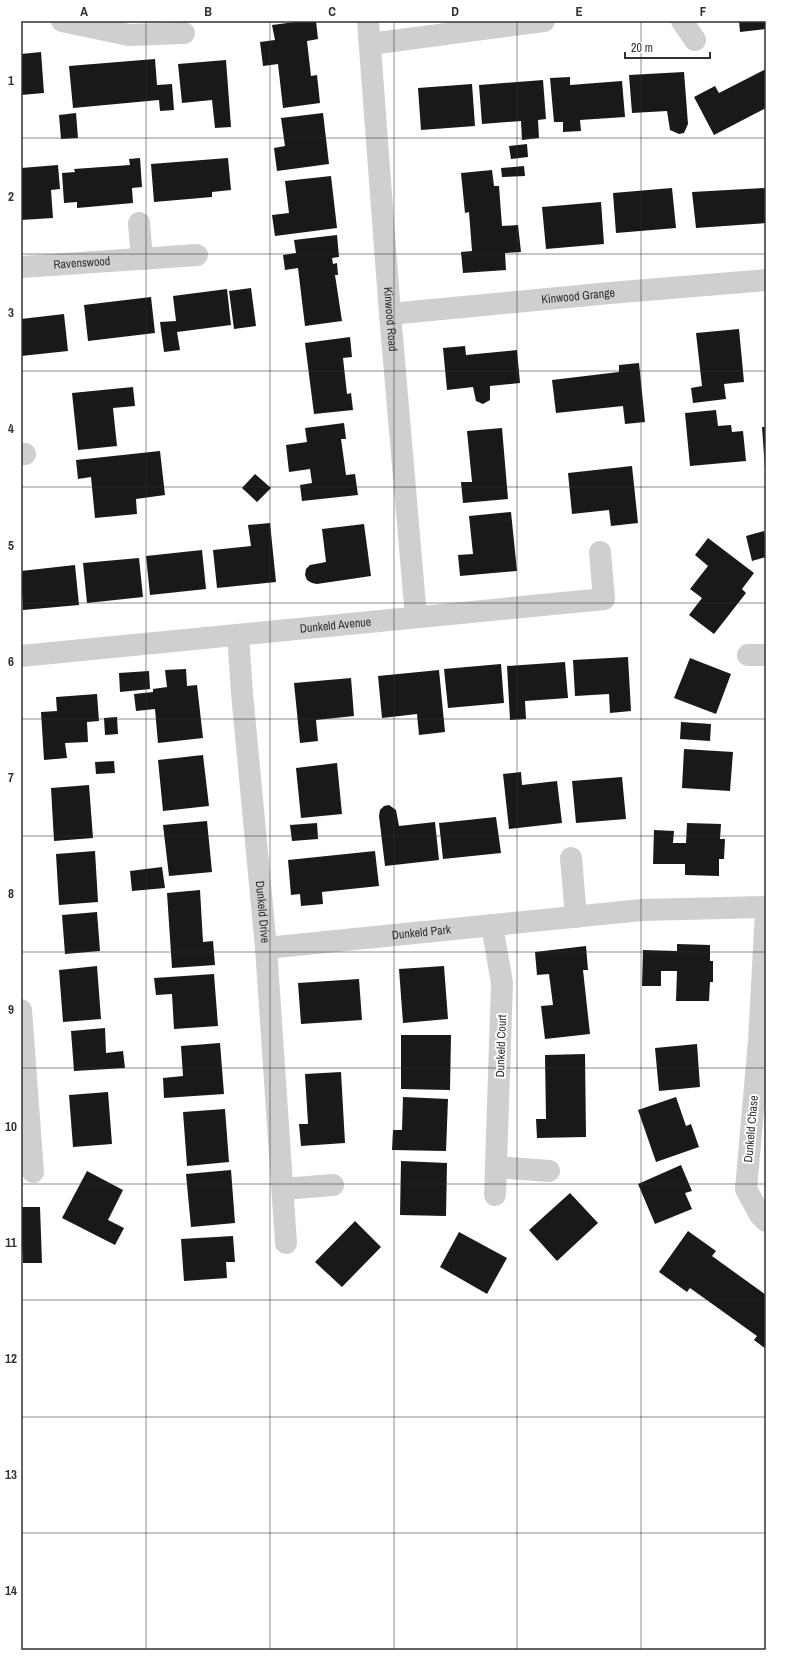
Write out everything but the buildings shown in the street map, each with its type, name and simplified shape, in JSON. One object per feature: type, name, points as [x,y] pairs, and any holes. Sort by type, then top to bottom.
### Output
[{"type":"street","points":[[62,21],[184,32]]},
{"type":"street","name":"Kinwood Road","points":[[368,21],[390,314],[416,617]]},
{"type":"street","points":[[370,44],[544,21]]},
{"type":"street","points":[[682,21],[695,40]]},
{"type":"street","points":[[139,223],[142,259]]},
{"type":"street","name":"Ravenswood","points":[[21,267],[197,255]]},
{"type":"street","name":"Kinwood Grange","points":[[390,314],[618,292],[766,280]]},
{"type":"street","name":"Dunkeld Avenue","points":[[21,656],[604,599],[600,552]]},
{"type":"street","name":"Dunkeld Drive","points":[[238,634],[266,948],[286,1243]]},
{"type":"street","points":[[571,858],[576,917]]},
{"type":"street","name":"Dunkeld Park","points":[[266,948],[642,910],[766,907]]},
{"type":"street","name":"Dunkeld Chase","points":[[766,911],[763,1041],[746,1189],[760,1215],[766,1221]]},
{"type":"street","name":"Dunkeld Court","points":[[492,925],[502,983],[495,1194]]},
{"type":"street","points":[[21,1010],[26,1142],[33,1172]]},
{"type":"street","points":[[497,1167],[549,1171]]},
{"type":"street","points":[[283,1189],[333,1185]]}]
